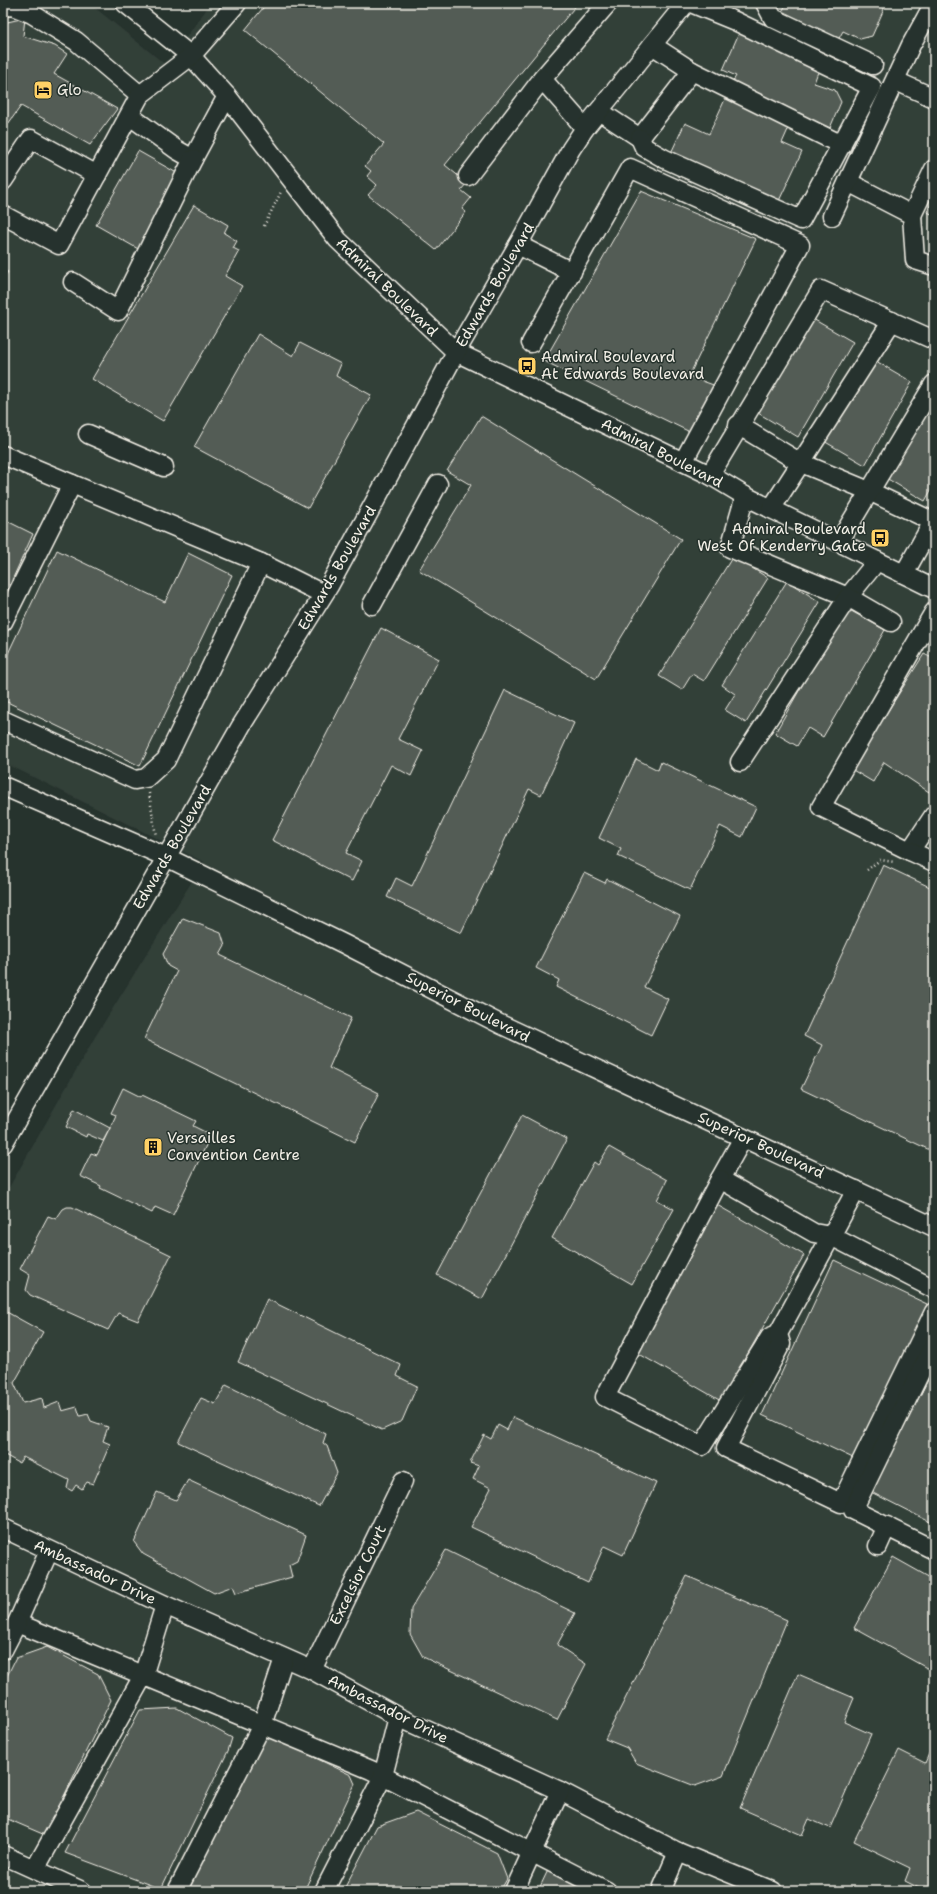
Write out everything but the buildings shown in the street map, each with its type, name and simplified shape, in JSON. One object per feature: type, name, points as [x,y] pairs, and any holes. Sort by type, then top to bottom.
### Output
[{"type":"street","name":"Admiral Boulevard","points":[[125,3],[191,56],[227,96],[288,178],[338,240],[456,352],[710,475],[745,496],[934,589]]},
{"type":"street","points":[[3,215],[59,245],[140,95],[191,56],[238,3]]},
{"type":"street","points":[[468,176],[542,79],[608,3]]},
{"type":"street","name":"Edwards Boulevard","points":[[3,1144],[241,726],[324,594],[456,352],[518,245],[571,149],[585,128],[686,3]]},
{"type":"street","points":[[599,111],[640,138],[644,147],[665,159],[801,220],[872,87],[735,22],[691,3]]},
{"type":"street","points":[[765,3],[773,18],[874,65]]},
{"type":"street","points":[[832,216],[896,81],[911,45],[934,3]]},
{"type":"street","points":[[3,7],[12,6],[32,14],[76,41],[140,95]]},
{"type":"street","points":[[652,45],[692,71],[842,145]]},
{"type":"street","points":[[640,138],[692,71]]},
{"type":"street","points":[[542,79],[585,128]]},
{"type":"street","points":[[896,81],[934,98]]},
{"type":"street","points":[[73,282],[118,311],[193,159],[227,96]]},
{"type":"street","points":[[130,116],[193,159]]},
{"type":"street","points":[[3,181],[31,138],[97,175]]},
{"type":"street","points":[[531,343],[630,168],[800,245],[683,462]]},
{"type":"street","points":[[934,169],[912,214],[915,260],[934,266]]},
{"type":"street","points":[[848,182],[912,214]]},
{"type":"street","points":[[518,245],[572,272]]},
{"type":"street","points":[[710,475],[738,425],[821,290],[934,340]]},
{"type":"street","points":[[771,509],[799,462],[892,321]]},
{"type":"street","points":[[839,542],[934,384]]},
{"type":"street","points":[[738,425],[799,462],[869,491],[934,521],[904,574]]},
{"type":"street","points":[[88,434],[164,467]]},
{"type":"street","points":[[3,455],[261,563],[324,594]]},
{"type":"street","points":[[3,622],[72,484]]},
{"type":"street","points":[[372,605],[438,484]]},
{"type":"street","points":[[745,496],[730,548],[848,597],[891,622]]},
{"type":"street","points":[[740,762],[848,597],[877,561]]},
{"type":"street","points":[[3,720],[135,780],[146,778],[166,760],[261,563]]},
{"type":"street","points":[[934,612],[928,632],[821,807],[934,862]]},
{"type":"street","name":"Superior Boulevard","points":[[3,786],[166,857],[500,1024],[934,1227]]},
{"type":"street","points":[[910,851],[934,815]]},
{"type":"street","points":[[743,1138],[605,1397],[702,1446],[770,1337],[778,1334],[856,1190]]},
{"type":"street","points":[[720,1179],[814,1233],[832,1236],[934,1289]]},
{"type":"street","points":[[778,1334],[781,1344],[726,1448],[841,1503],[934,1312]]},
{"type":"street","points":[[934,1344],[853,1510],[934,1550]]},
{"type":"street","name":"Excelsior Court","points":[[312,1670],[403,1481]]},
{"type":"street","points":[[878,1546],[887,1526]]},
{"type":"street","name":"Ambassador Drive","points":[[3,1528],[165,1605],[312,1670],[398,1717],[560,1791],[678,1852],[773,1891]]},
{"type":"street","points":[[3,1650],[17,1623],[49,1551]]},
{"type":"street","points":[[36,1870],[143,1676],[165,1605]]},
{"type":"street","points":[[17,1623],[383,1776],[607,1891]]},
{"type":"street","points":[[177,1891],[262,1725],[284,1658]]},
{"type":"street","points":[[324,1891],[383,1776],[398,1717]]},
{"type":"street","points":[[514,1891],[560,1791]]},
{"type":"street","points":[[661,1891],[678,1852]]},
{"type":"street","points":[[3,1855],[36,1870],[54,1886],[82,1891]]},
{"type":"path","points":[[264,226],[288,178]]},
{"type":"path","points":[[146,778],[154,830],[166,857]]},
{"type":"path","points":[[867,870],[880,860],[902,862],[910,851]]},
{"type":"shaded area","points":[[3,3],[89,3],[166,65],[211,3],[934,3],[934,1891],[3,1891],[3,1198],[95,1037],[204,862],[3,762]]},
{"type":"place","name":"Glo","points":[[43,90]]},
{"type":"place","name":"Admiral Boulevard At Edwards Boulevard","points":[[527,366]]},
{"type":"place","name":"Admiral Boulevard West Of Kenderry Gate","points":[[880,538]]},
{"type":"place","name":"Versailles Convention Centre","points":[[153,1147]]}]
